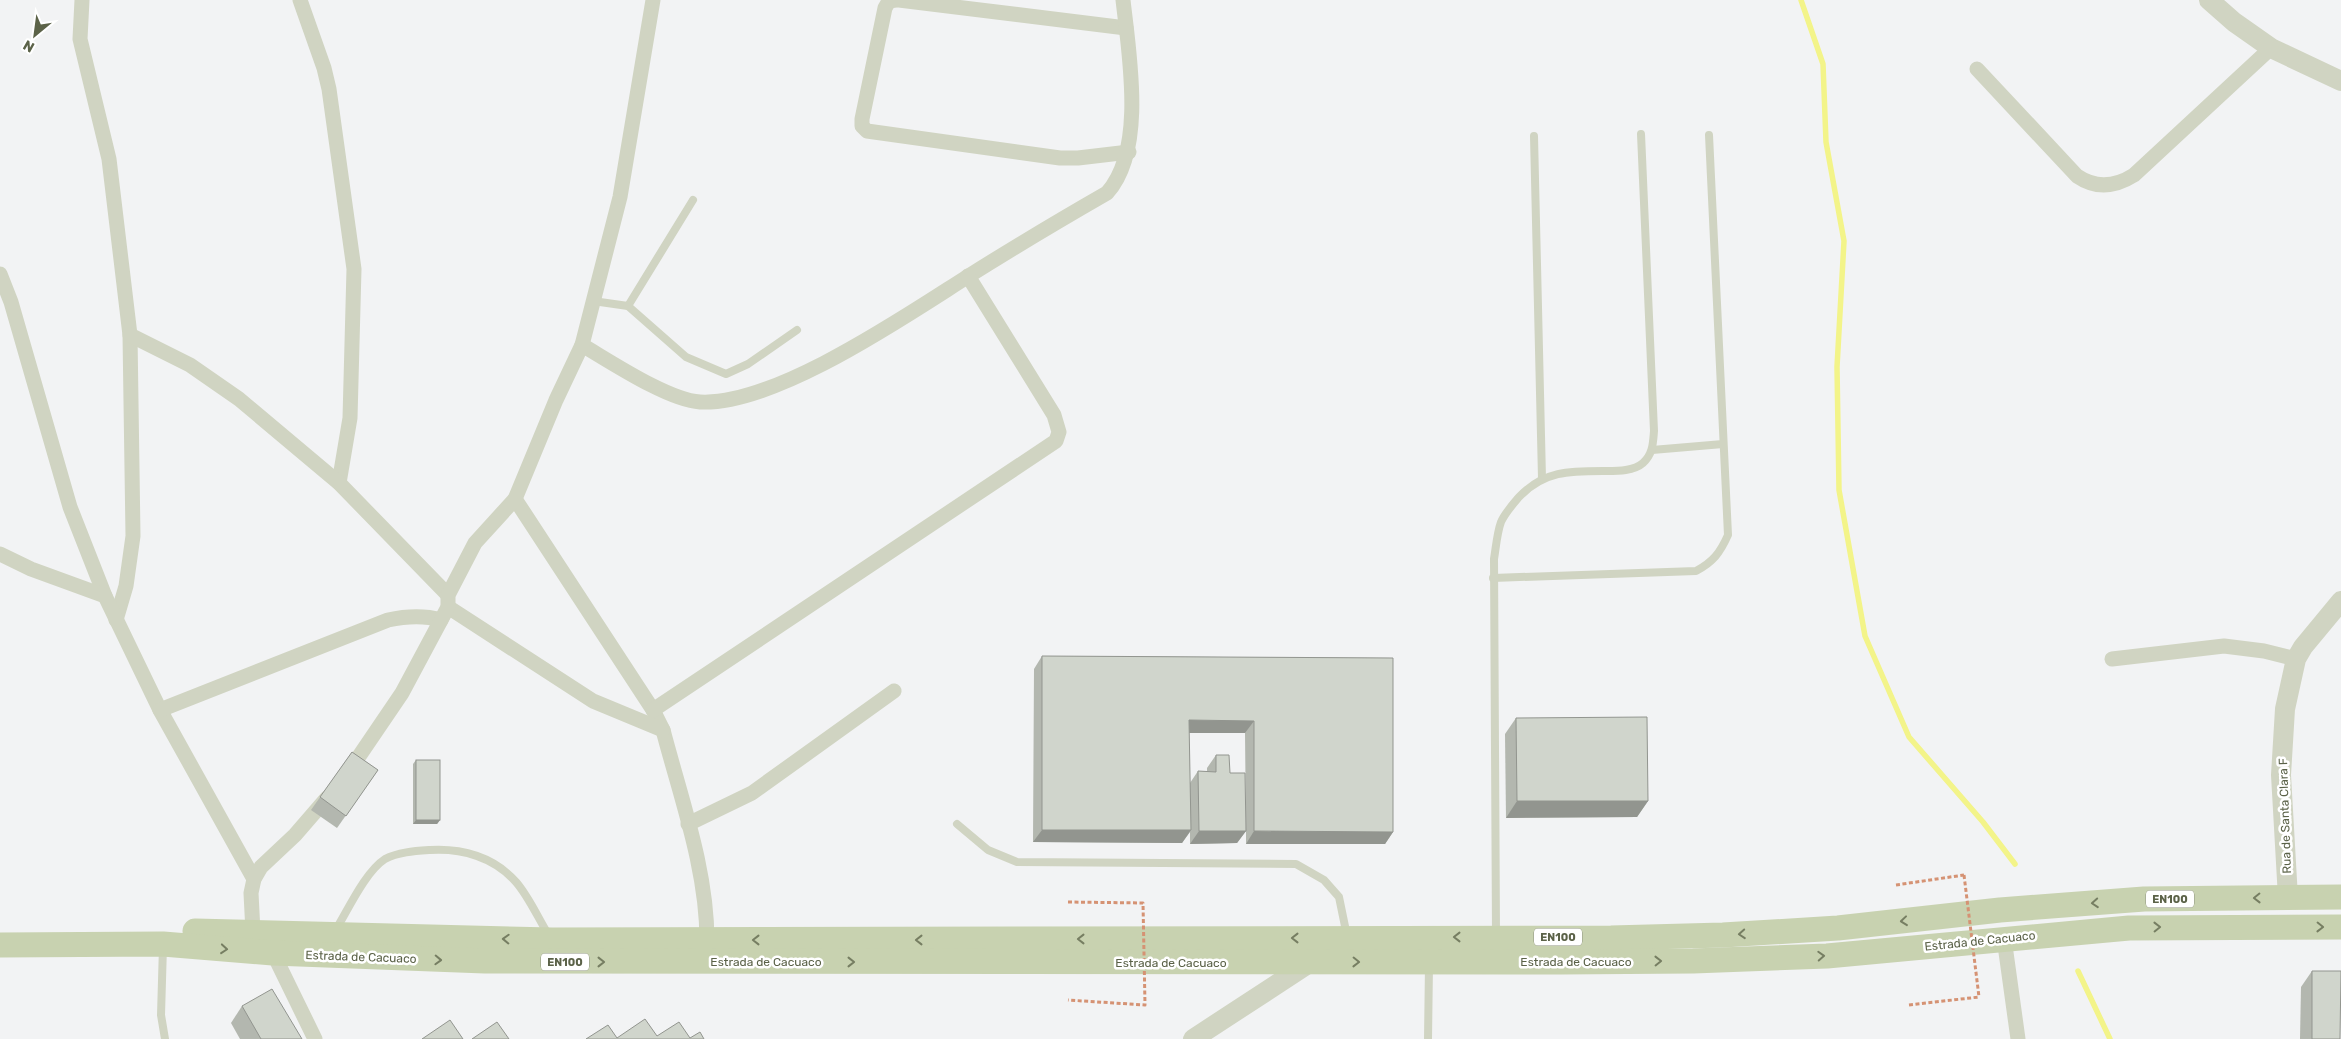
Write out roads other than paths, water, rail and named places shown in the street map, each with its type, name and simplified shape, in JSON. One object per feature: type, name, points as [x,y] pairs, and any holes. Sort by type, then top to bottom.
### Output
[{"type":"main road","name":"Estrada de Cacuaco","points":[[0,929],[253,932],[552,940],[706,941],[1496,936],[1611,938],[1723,936],[1838,928],[2000,910],[2144,899],[2341,897]]},
{"type":"main road","name":"Estrada de Cacuaco","points":[[0,945],[163,944],[273,953],[495,961],[1429,963],[1693,961],[1827,956],[2004,938],[2129,928],[2341,927]]},
{"type":"street","points":[[82,0],[80,40],[109,159],[130,335],[134,536],[126,586],[116,620]]},
{"type":"street","points":[[300,0],[324,68],[354,270],[350,418],[339,483]]},
{"type":"street","points":[[253,932],[251,893],[254,879],[261,867],[290,841],[324,802],[365,750],[402,693],[446,608],[475,543],[515,499],[556,400],[582,345],[620,197],[653,0]]},
{"type":"street","points":[[1126,28],[897,0],[889,1],[885,8],[862,126],[867,131],[1060,158],[1078,158],[1129,152]]},
{"type":"street","points":[[582,345],[650,383],[678,396],[698,402],[724,402],[783,382],[821,364],[920,307],[1107,193],[1119,177],[1129,152],[1131,97],[1123,0]]},
{"type":"street","points":[[2209,0],[2234,22],[2271,48],[2341,81]]},
{"type":"street","points":[[1977,69],[2077,176],[2086,182],[2110,186],[2122,183],[2134,175],[2271,48]]},
{"type":"street","points":[[0,274],[11,302],[70,507],[105,596],[160,710],[254,879]]},
{"type":"street","points":[[653,710],[1056,441],[1059,432],[1054,415],[968,276]]},
{"type":"street","points":[[130,335],[190,365],[227,390],[339,483],[446,608],[594,701],[663,730]]},
{"type":"street","points":[[515,499],[653,710],[663,730],[688,824],[707,908],[706,941]]},
{"type":"street","points":[[0,554],[32,569],[105,596]]},
{"type":"street","name":"Rua de Santa Clara F","points":[[2288,898],[2282,760],[2285,709],[2296,659],[2341,601]]},
{"type":"street","points":[[160,710],[388,620],[408,616],[430,617],[446,608]]},
{"type":"street","points":[[2112,660],[2224,646],[2264,651],[2296,659]]},
{"type":"street","points":[[688,824],[752,793],[894,691]]},
{"type":"street","points":[[2004,938],[2018,1039]]},
{"type":"street","points":[[273,953],[315,1039]]},
{"type":"street","points":[[1193,1039],[1311,962]]},
{"type":"lane","points":[[1496,936],[1494,559],[1501,522],[1511,506],[1529,487],[1542,478],[1556,473],[1624,470],[1643,463],[1652,450],[1654,431],[1641,134]]},
{"type":"lane","points":[[1493,578],[1696,571],[1711,563],[1720,553],[1728,535],[1709,135]]},
{"type":"lane","points":[[1534,136],[1542,478]]},
{"type":"lane","points":[[628,306],[693,200]]},
{"type":"lane","points":[[593,300],[628,306],[686,357],[726,374],[748,364],[798,330]]},
{"type":"lane","points":[[1652,450],[1723,444]]},
{"type":"lane","points":[[957,824],[988,850],[1017,862],[1296,864],[1324,880],[1339,897],[1348,938]]},
{"type":"lane","points":[[333,934],[370,874],[385,860],[403,853],[438,849],[460,850],[476,854],[502,870],[516,882],[552,940]]},
{"type":"lane","points":[[163,944],[161,1015],[165,1039]]},
{"type":"lane","points":[[1428,1039],[1429,963]]},
{"type":"waterway","points":[[1801,0],[1823,64],[1826,142],[1844,241],[1837,367],[1839,490],[1865,636],[1909,737],[1983,822],[2015,864]]},
{"type":"waterway","points":[[2078,971],[2110,1039]]}]
